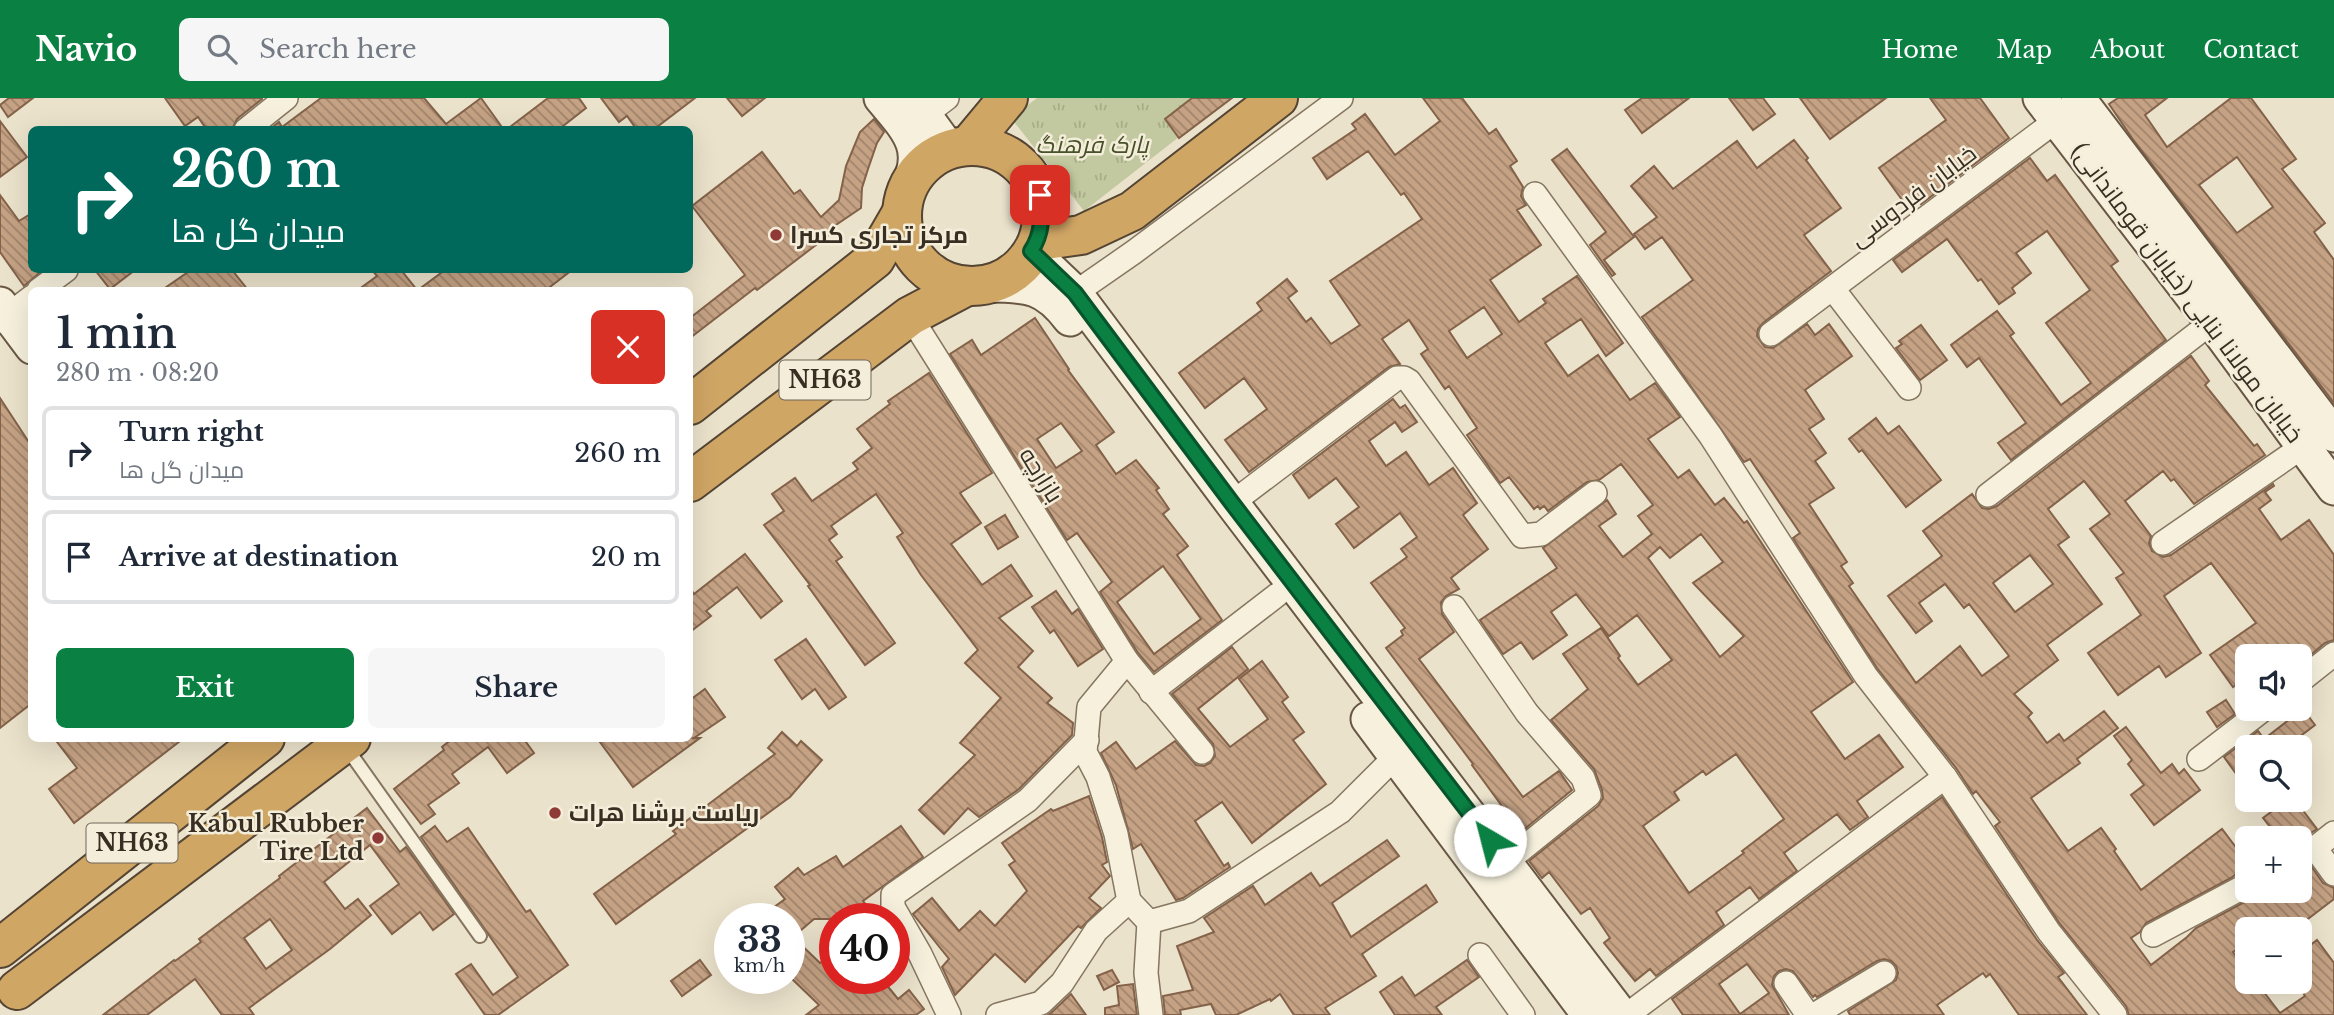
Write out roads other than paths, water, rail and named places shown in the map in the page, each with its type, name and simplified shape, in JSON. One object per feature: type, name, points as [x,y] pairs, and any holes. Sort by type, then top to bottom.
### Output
[{"type":"highway","points":[[959,147],[1008,98]]},
{"type":"highway","points":[[1034,246],[1081,235],[1132,211],[1278,98]]},
{"type":"highway","points":[[959,147],[992,148],[1013,158],[1029,174],[1040,195],[1042,219],[1034,246],[1020,267],[1005,278],[977,285],[946,282],[927,271],[913,255],[903,236],[904,201],[916,171],[931,158],[959,147]]},
{"type":"highway","name":"NH63","points":[[693,403],[875,260],[904,201]]},
{"type":"highway","name":"NH63","points":[[693,480],[910,316],[977,285]]},
{"type":"highway","name":"NH63","points":[[0,948],[260,742]]},
{"type":"highway","name":"NH63","points":[[11,989],[346,742]]},
{"type":"street","points":[[251,126],[286,98]]},
{"type":"street","points":[[881,98],[923,110],[959,147]]},
{"type":"street","points":[[1066,297],[1232,181],[1340,98]]},
{"type":"street","name":"خیابان فردوسی","points":[[1771,334],[1833,289],[2068,103]]},
{"type":"street","name":"خیابان مولانا بنایی (خیابان قوماندانی)","points":[[2068,103],[2213,322],[2334,488]]},
{"type":"street","name":"خیابان مولانا بنایی (خیابان قوماندانی)","points":[[2068,103],[2333,431]]},
{"type":"street","points":[[904,201],[916,172],[915,147],[923,110]]},
{"type":"street","points":[[1535,194],[1710,435],[1866,676],[1945,777],[2049,932],[2115,1015]]},
{"type":"street","points":[[1034,246],[1066,297],[1277,595],[1589,1015]]},
{"type":"street","points":[[43,287],[62,273]]},
{"type":"street","points":[[977,285],[1012,285],[1066,297],[1232,503],[1621,1015]]},
{"type":"street","points":[[1833,289],[1909,388]]},
{"type":"street","points":[[10,309],[28,339]]},
{"type":"street","name":"بازارچه","points":[[910,316],[1127,661],[1202,752]]},
{"type":"street","points":[[1989,495],[2213,322]]},
{"type":"street","points":[[1232,503],[1397,378],[1409,381],[1522,536],[1541,534],[1595,494]]},
{"type":"street","points":[[2163,543],[2302,447]]},
{"type":"street","points":[[1151,692],[1277,595]]},
{"type":"street","points":[[1454,607],[1527,713],[1583,778],[1589,795],[1506,862]]},
{"type":"street","points":[[2312,671],[2334,654]]},
{"type":"street","points":[[1127,661],[1089,707],[1085,752],[1098,777],[1116,834],[1129,901],[1149,922],[1146,973],[1151,1015]]},
{"type":"street","points":[[2199,759],[2248,721]]},
{"type":"street","points":[[949,1015],[920,954],[892,907],[893,895],[1028,800],[1087,740]]},
{"type":"street","points":[[1149,922],[1189,911],[1340,812],[1396,756]]},
{"type":"street","points":[[1627,1015],[1945,777]]},
{"type":"street","points":[[2312,848],[2334,832]]},
{"type":"street","points":[[2312,856],[2334,874]]},
{"type":"street","points":[[2153,935],[2235,891]]},
{"type":"street","points":[[998,1015],[1041,1003],[1062,983],[1096,931],[1129,901]]},
{"type":"street","points":[[1480,955],[1523,1015]]},
{"type":"street","points":[[1814,1015],[1884,973]]},
{"type":"street","points":[[1786,983],[1808,1015]]},
{"type":"lane","points":[[348,742],[480,936]]},
{"type":"place","name":"مرکز تجاری کسرا","points":[[776,235]]},
{"type":"place","name":"ریاست برشنا هرات","points":[[555,813]]},
{"type":"place","name":"Kabul Rubber Tire Ltd","points":[[378,838]]},
{"type":"park label","name":"پارک فرهنگ","points":[[1092,145]]}]
